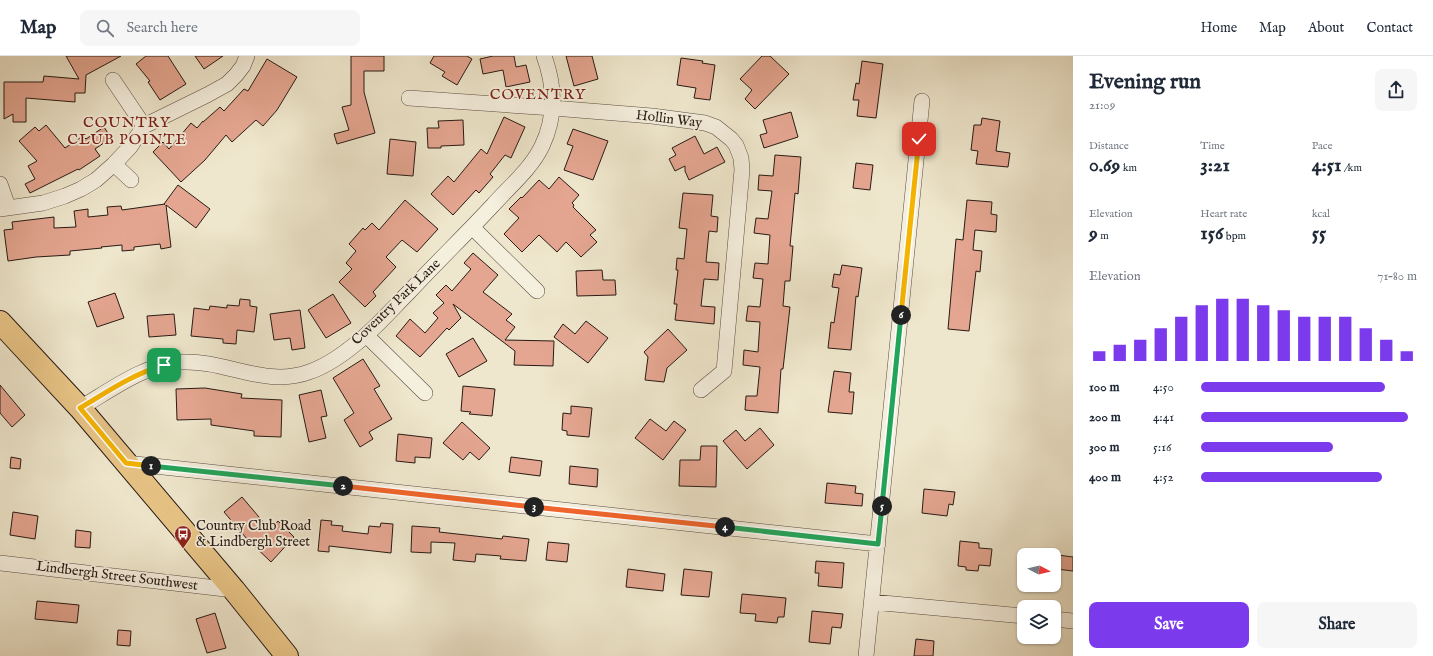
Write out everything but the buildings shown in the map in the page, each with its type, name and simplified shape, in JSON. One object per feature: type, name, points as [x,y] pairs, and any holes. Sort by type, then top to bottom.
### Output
[{"type":"main road","points":[[0,322],[80,408],[234,590],[287,656]]},
{"type":"street","points":[[0,184],[4,208],[43,203],[81,189],[96,180],[114,164],[130,147],[144,126],[207,96],[227,84],[243,66],[247,56]]},
{"type":"street","name":"Coventry Park Lane","points":[[80,408],[147,370],[181,362],[205,363],[256,375],[274,377],[291,376],[309,372],[325,365],[366,335],[472,227],[532,162],[541,148],[548,130],[553,108],[553,87],[550,71],[544,56]]},
{"type":"street","points":[[113,80],[144,126]]},
{"type":"street","name":"Hollin Way","points":[[409,98],[652,116],[706,123],[726,133],[736,145],[741,158],[742,170],[724,371],[701,390]]},
{"type":"street","points":[[866,656],[922,101]]},
{"type":"street","points":[[114,164],[131,180]]},
{"type":"street","points":[[472,227],[537,291]]},
{"type":"street","points":[[366,335],[425,393]]},
{"type":"street","points":[[126,463],[878,544]]},
{"type":"street","name":"Lindbergh Street Southwest","points":[[0,563],[234,590]]},
{"type":"street","points":[[872,602],[1017,615]]},
{"type":"street","points":[[1061,620],[1073,621]]},
{"type":"place","name":"Country Club Road & Lindbergh Street","points":[[183,549]]},
{"type":"district","name":"COVENTRY","points":[[538,94]]},
{"type":"district","name":"COUNTRY CLUB POINTE","points":[[127,130]]},
{"type":"route","points":[[164,365],[147,370],[131,378],[80,408],[126,463],[878,544],[919,139]]}]
